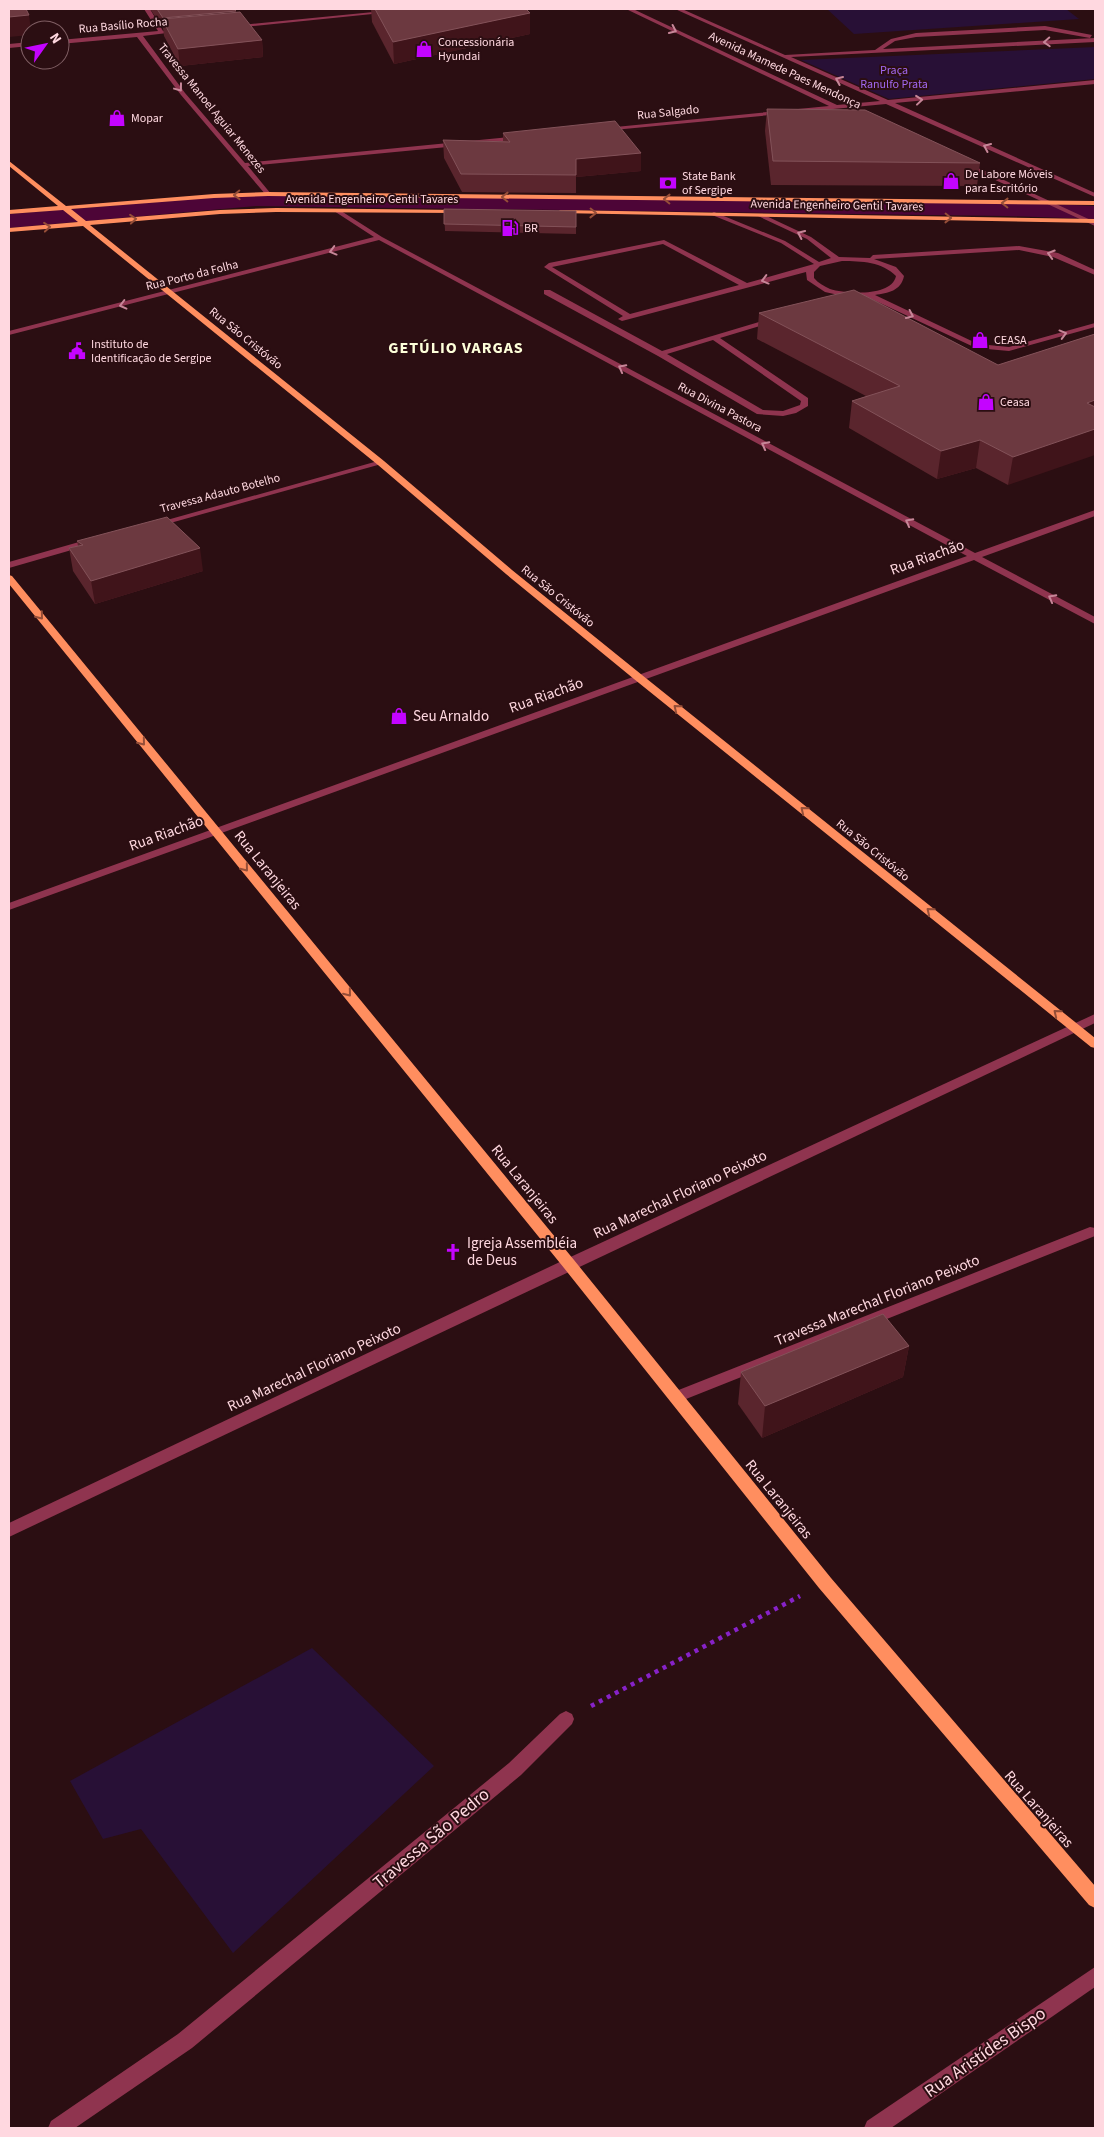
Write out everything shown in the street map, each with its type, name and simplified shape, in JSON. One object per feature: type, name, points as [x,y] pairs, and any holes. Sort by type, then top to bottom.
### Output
[{"type":"main road","name":"Rua São Cristóvão","points":[[9,163],[381,463],[509,572],[638,677],[1095,1044]]},
{"type":"main road","name":"Avenida Engenheiro Gentil Tavares","points":[[9,212],[268,194],[1056,205],[1095,203]]},
{"type":"main road","name":"Avenida Engenheiro Gentil Tavares","points":[[9,230],[220,212],[336,210],[469,211]]},
{"type":"main road","name":"Avenida Engenheiro Gentil Tavares","points":[[556,212],[1090,221]]},
{"type":"main road","name":"Rua Laranjeiras","points":[[9,578],[569,1264],[825,1583],[1095,1899]]},
{"type":"street","points":[[147,9],[162,33]]},
{"type":"street","points":[[230,26],[419,9]]},
{"type":"street","name":"Avenida Mamede Paes Mendonça","points":[[629,9],[854,115]]},
{"type":"street","name":"Avenida Mamede Paes Mendonça","points":[[678,9],[1095,196]]},
{"type":"street","points":[[876,51],[893,40],[916,35],[996,30],[1059,29],[1095,39]]},
{"type":"street","name":"Rua Basílio Rocha","points":[[70,41],[192,30]]},
{"type":"street","name":"Travessa Manoel Aguiar Menezes","points":[[139,35],[182,94],[268,194]]},
{"type":"street","points":[[782,56],[1095,39]]},
{"type":"street","name":"Rua Salgado","points":[[602,130],[1095,82]]},
{"type":"street","points":[[243,165],[534,137]]},
{"type":"street","points":[[954,159],[1090,221]]},
{"type":"street","name":"Rua Divina Pastora","points":[[336,210],[380,238],[1095,621]]},
{"type":"street","points":[[714,214],[788,245],[815,266]]},
{"type":"street","points":[[760,215],[808,238],[837,259]]},
{"type":"street","name":"Rua Porto da Folha","points":[[9,333],[380,238]]},
{"type":"street","points":[[629,317],[548,267],[549,265],[664,242],[746,286]]},
{"type":"street","points":[[606,324],[837,259],[1018,248],[1055,255],[1095,273]]},
{"type":"street","points":[[815,266],[809,274],[812,282],[830,291],[847,294],[866,294],[893,288],[898,284],[900,276],[885,264],[855,259]]},
{"type":"street","points":[[547,292],[661,354],[760,412],[773,415],[789,413],[804,406],[805,400],[716,338]]},
{"type":"street","points":[[828,300],[847,294]]},
{"type":"street","points":[[866,294],[976,346],[996,350],[1009,349],[1095,325]]},
{"type":"street","points":[[661,354],[781,316]]},
{"type":"street","name":"Travessa Adauto Botelho","points":[[141,528],[381,463]]},
{"type":"street","name":"Rua Riachão","points":[[9,907],[638,677],[1095,513]]},
{"type":"street","points":[[9,565],[103,538]]},
{"type":"street","name":"Rua Marechal Floriano Peixoto","points":[[9,1530],[569,1264],[1077,1029],[1095,1018]]},
{"type":"street","name":"Travessa Marechal Floriano Peixoto","points":[[676,1397],[1090,1232]]},
{"type":"street","name":"Travessa São Pedro","points":[[58,2128],[185,2041],[515,1769],[566,1719]]},
{"type":"street","name":"Rua Aristídes Bispo","points":[[874,2128],[1095,1976]]},
{"type":"path","points":[[566,1719],[825,1583]]},
{"type":"green space","points":[[827,9],[1066,9],[1079,19],[854,34]]},
{"type":"green space","name":"Praça Ranulfo Prata","points":[[1095,47],[1095,79],[889,99],[801,60]]},
{"type":"green space","points":[[312,1648],[434,1766],[233,1953],[141,1829],[103,1839],[70,1781]]},
{"type":"building","points":[[9,9],[26,9],[29,15],[9,17]]},
{"type":"building","points":[[157,9],[234,9],[236,11],[163,18]]},
{"type":"building","points":[[375,9],[526,9],[530,13],[393,42]]},
{"type":"building","points":[[240,12],[262,40],[178,49],[162,19]]},
{"type":"building","points":[[767,109],[865,110],[980,163],[773,161]]},
{"type":"building","points":[[615,121],[641,153],[576,159],[576,175],[461,174],[443,140],[510,142],[503,133]]},
{"type":"building","points":[[444,209],[576,211],[576,227],[444,224]]},
{"type":"building","name":"Ceasa","points":[[854,290],[998,365],[1095,334],[1095,400],[1087,403],[1095,407],[1095,429],[1013,457],[980,440],[941,451],[852,401],[900,386],[759,313]]},
{"type":"building","points":[[167,517],[200,548],[91,581],[69,548],[83,545],[77,541]]},
{"type":"building","points":[[883,1314],[909,1346],[765,1406],[741,1372]]},
{"type":"waterway","points":[[9,221],[256,200],[1005,209],[1095,213]]},
{"type":"place","name":"Concessionária Hyundai","points":[[424,49]]},
{"type":"place","name":"Mopar","points":[[117,118]]},
{"type":"place","name":"De Labore Móveis para Escritório","points":[[951,181]]},
{"type":"place","name":"State Bank of Sergipe","points":[[668,183]]},
{"type":"place","name":"BR","points":[[510,228]]},
{"type":"place","name":"CEASA","points":[[980,340]]},
{"type":"place","name":"Instituto de Identificação de Sergipe","points":[[77,351]]},
{"type":"place","name":"Ceasa","points":[[986,402]]},
{"type":"place","name":"Seu Arnaldo","points":[[399,716]]},
{"type":"place","name":"Igreja Assembléia de Deus","points":[[453,1252]]},
{"type":"district","name":"GETÚLIO VARGAS","points":[[456,347]]}]
